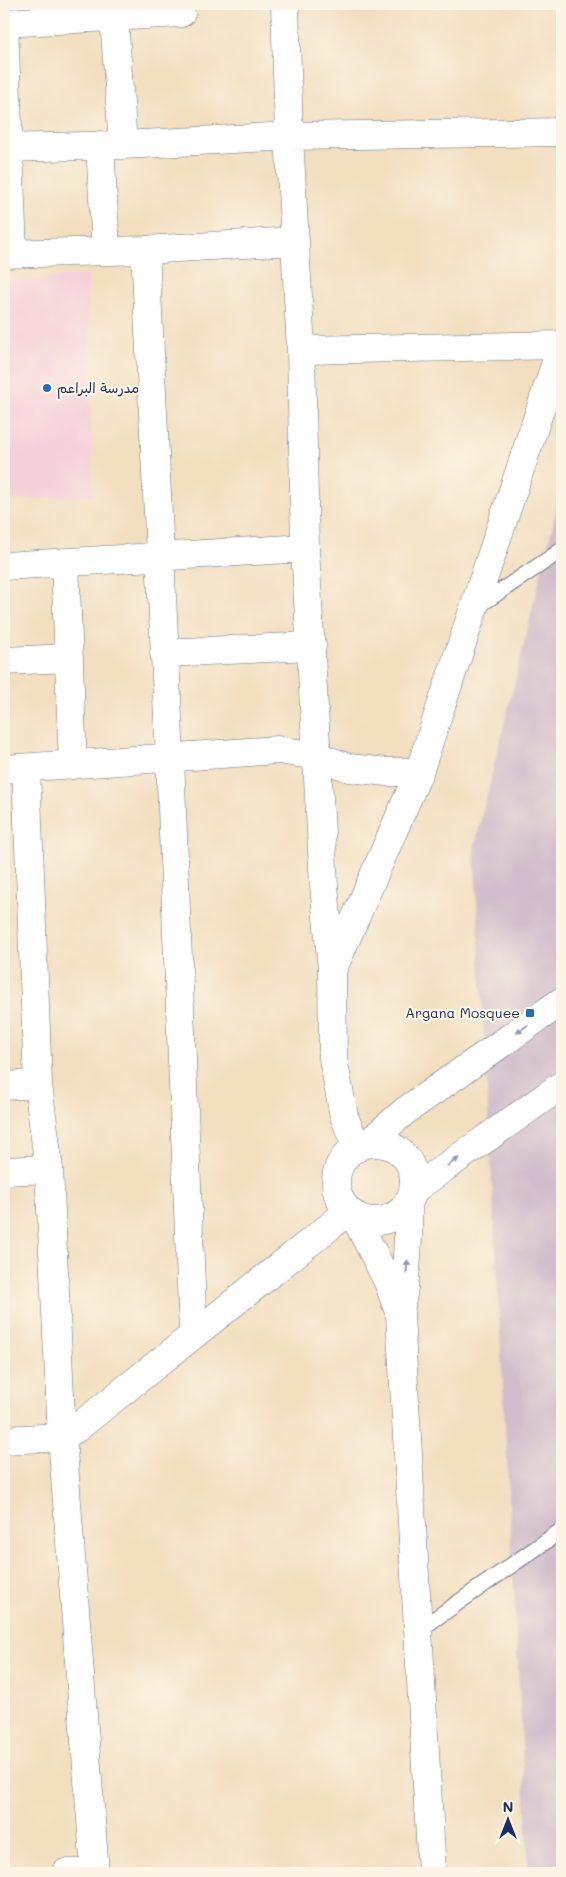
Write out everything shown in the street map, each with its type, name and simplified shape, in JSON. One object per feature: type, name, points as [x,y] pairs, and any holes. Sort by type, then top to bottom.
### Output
[{"type":"street","points":[[285,4],[289,136],[301,350],[305,548],[324,885],[332,970],[333,1059],[344,1116],[362,1146]]},
{"type":"street","points":[[182,13],[113,10],[4,23],[8,253],[145,250],[295,241]]},
{"type":"street","points":[[106,251],[112,145],[113,10]]},
{"type":"street","points":[[7,148],[289,136],[562,132]]},
{"type":"street","points":[[145,250],[170,758],[193,1335]]},
{"type":"street","points":[[301,350],[562,344],[419,772],[332,970]]},
{"type":"street","points":[[4,566],[305,548]]},
{"type":"street","points":[[65,562],[73,765]]},
{"type":"street","points":[[164,653],[312,646]]},
{"type":"street","points":[[4,661],[69,658]]},
{"type":"street","points":[[66,1873],[95,1872],[62,1437],[50,1169],[38,1084],[15,768],[278,750],[316,756],[349,768],[387,772],[419,772]]},
{"type":"street","points":[[400,1315],[388,1282],[352,1213],[338,1193],[336,1182],[342,1162],[405,1111],[562,1001]]},
{"type":"street","points":[[4,1086],[38,1084]]},
{"type":"street","points":[[352,1213],[365,1220],[378,1221],[390,1218],[411,1196],[562,1085]]},
{"type":"street","points":[[362,1146],[389,1146],[402,1155],[412,1168],[407,1269],[400,1315],[432,1873]]},
{"type":"street","points":[[4,1171],[50,1169]]},
{"type":"street","points":[[4,1440],[62,1437],[77,1428],[193,1335],[352,1213]]},
{"type":"lane","points":[[475,608],[562,550]]},
{"type":"lane","points":[[419,1630],[562,1530]]},
{"type":"shaded area","name":"مدرسة البراعم","points":[[88,275],[93,495],[4,501],[4,281]]},
{"type":"shaded area","points":[[562,487],[562,1873],[529,1873],[474,848]]},
{"type":"place","name":"مدرسة البراعم","points":[[47,388]]},
{"type":"place","name":"Argana Mosquee","points":[[530,1013]]}]
